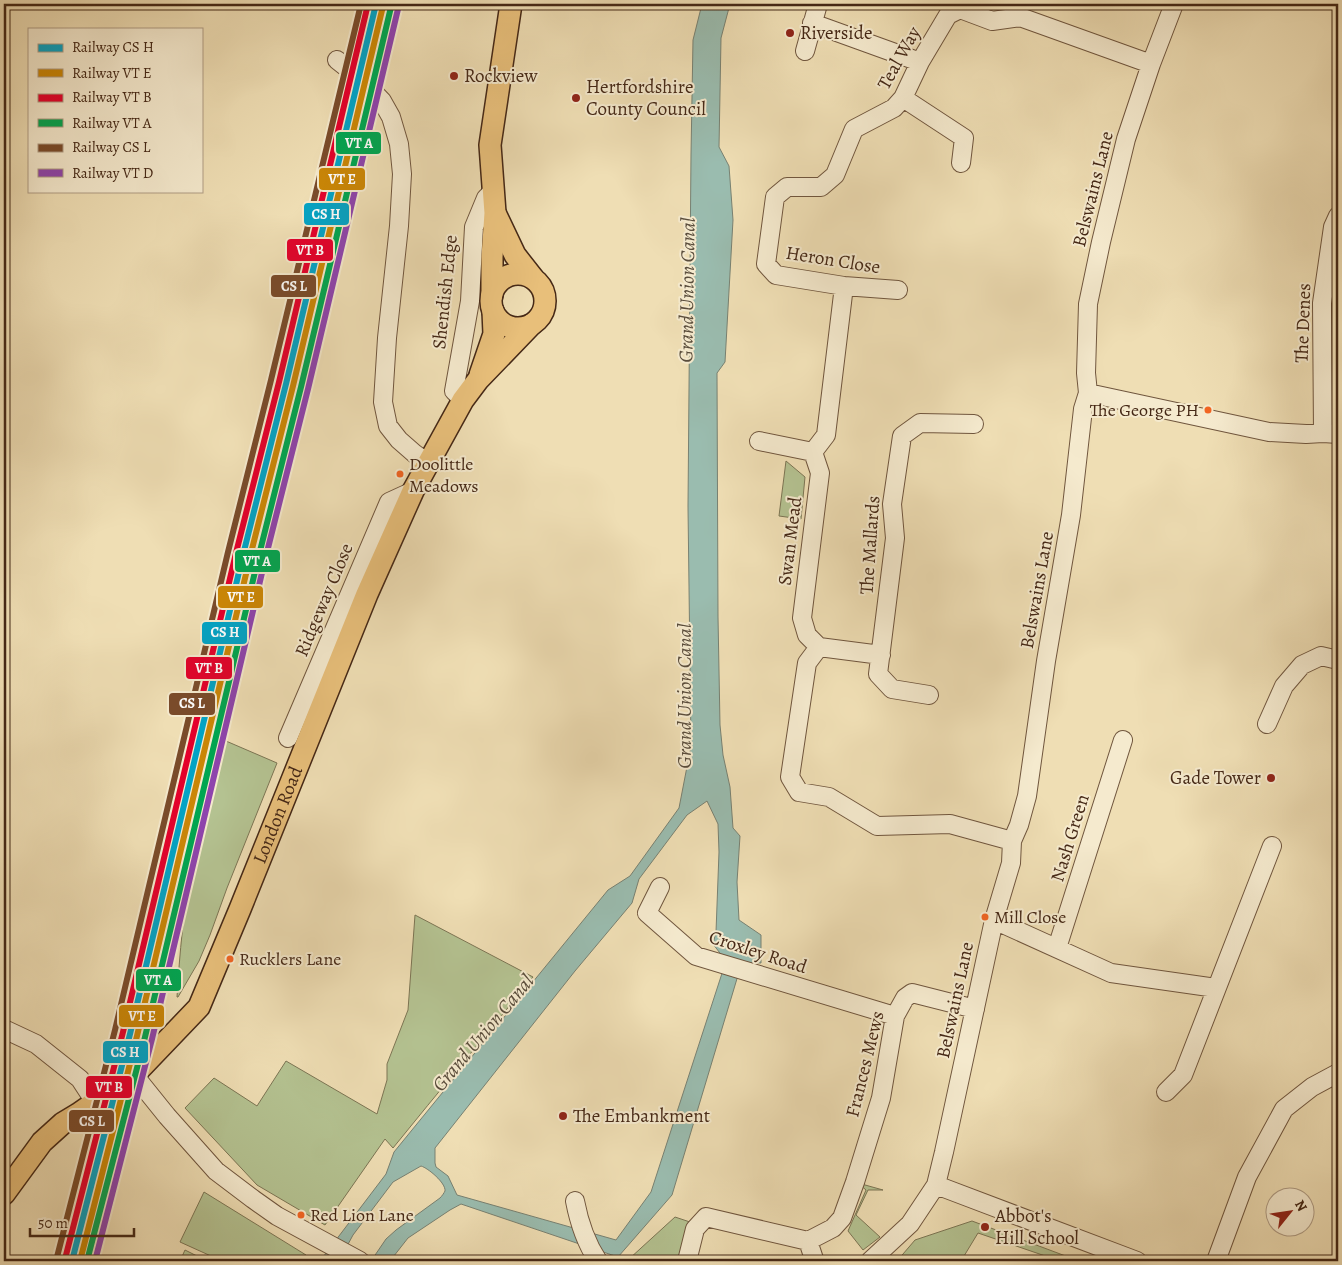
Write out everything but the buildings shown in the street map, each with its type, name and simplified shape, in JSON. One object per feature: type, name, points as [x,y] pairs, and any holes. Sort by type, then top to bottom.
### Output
[{"type":"main road","name":"London Road","points":[[478,380],[494,334],[492,257],[495,213],[490,145],[510,4]]},
{"type":"main road","name":"London Road","points":[[495,213],[515,255],[533,278]]},
{"type":"main road","points":[[520,274],[533,278],[545,294],[542,314],[531,325],[522,328],[507,325],[498,319],[493,303],[499,282],[511,275],[520,274]]},
{"type":"main road","name":"London Road","points":[[4,1194],[42,1142],[63,1123],[134,1075],[199,1007],[367,594],[413,491],[463,400],[478,380],[531,325]]},
{"type":"street","points":[[805,51],[818,4]]},
{"type":"street","name":"Belswains Lane","points":[[936,1185],[994,920],[1011,863],[1012,841],[1019,826],[1027,796],[1046,661],[1071,515],[1083,409],[1088,393],[1086,373],[1088,304],[1126,139],[1151,64],[1174,4]]},
{"type":"street","name":"Teal Way","points":[[766,264],[775,197],[788,187],[821,187],[834,175],[854,129],[894,108],[903,98],[920,62],[948,15],[960,9],[992,21],[1020,17],[1151,64]]},
{"type":"street","points":[[812,23],[920,62]]},
{"type":"street","points":[[337,60],[361,79],[382,101],[391,117],[399,144],[402,174],[399,226],[387,338],[383,402],[388,426],[415,454],[428,463]]},
{"type":"street","points":[[903,98],[964,138],[961,163]]},
{"type":"street","name":"Shendish Edge","points":[[463,400],[454,391],[470,301],[474,227],[486,198],[494,190]]},
{"type":"street","name":"The Denes","points":[[1330,433],[1322,303],[1333,227],[1338,216]]},
{"type":"street","name":"Heron Close","points":[[766,264],[776,275],[844,286],[898,290]]},
{"type":"street","points":[[759,441],[813,452],[826,435],[844,286]]},
{"type":"street","points":[[1088,393],[1269,432],[1330,433]]},
{"type":"street","name":"The Mallards","points":[[929,695],[892,689],[878,674],[895,538],[892,504],[902,436],[920,423],[974,424]]},
{"type":"street","name":"Swan Mead","points":[[813,452],[820,473],[802,618],[813,641]]},
{"type":"street","name":"Ridgeway Close","points":[[288,738],[389,502],[413,491]]},
{"type":"street","points":[[881,655],[813,641],[807,663],[790,776],[799,792],[829,797],[877,826],[950,824],[1012,841]]},
{"type":"street","points":[[1267,724],[1284,686],[1302,665],[1321,656],[1338,660]]},
{"type":"street","name":"Nash Green","points":[[1057,948],[1122,740]]},
{"type":"street","points":[[1166,1092],[1183,1075],[1272,846]]},
{"type":"street","name":"Croxley Road","points":[[660,887],[648,913],[696,956],[895,1016]]},
{"type":"street","points":[[994,920],[1110,973],[1216,988]]},
{"type":"street","name":"Frances Mews","points":[[808,1242],[832,1228],[842,1218],[881,1098],[895,1016],[904,998],[912,993],[975,1010]]},
{"type":"street","points":[[4,1029],[36,1044],[80,1079],[96,1102]]},
{"type":"street","points":[[1216,1261],[1248,1176],[1284,1109],[1312,1087],[1338,1074]]},
{"type":"street","points":[[134,1075],[167,1116],[216,1171],[277,1216],[354,1258]]},
{"type":"street","points":[[870,1261],[910,1224],[936,1185],[1137,1261]]},
{"type":"street","points":[[575,1201],[578,1219],[595,1257]]},
{"type":"street","points":[[687,1261],[695,1229],[706,1217],[808,1242],[813,1261]]},
{"type":"green space","points":[[1338,391],[1338,418],[1333,411],[1336,392]]},
{"type":"green space","points":[[786,461],[805,477],[801,519],[779,516]]},
{"type":"green space","points":[[219,738],[277,763],[199,961],[177,997],[182,931],[196,834]]},
{"type":"green space","points":[[415,915],[533,977],[393,1148],[385,1139],[325,1225],[257,1185],[185,1108],[214,1078],[257,1106],[286,1061],[377,1114],[387,1080],[387,1064],[408,1010]]},
{"type":"green space","points":[[858,1183],[883,1190],[868,1190],[856,1215],[880,1237],[863,1250],[848,1231],[866,1190]]},
{"type":"green space","points":[[204,1192],[306,1255],[304,1261],[222,1261],[180,1242]]},
{"type":"green space","points":[[675,1217],[693,1223],[682,1261],[636,1261],[629,1259]]},
{"type":"green space","points":[[972,1221],[1079,1261],[1060,1261],[978,1233],[961,1261],[897,1261],[915,1240]]},
{"type":"green space","points":[[185,1250],[207,1261],[180,1261]]},
{"type":"shaded area","points":[[702,4],[730,4],[721,38],[719,147],[729,166],[733,220],[725,362],[717,373],[720,725],[723,755],[730,787],[733,828],[740,836],[737,882],[739,920],[761,935],[761,963],[742,962],[672,1195],[618,1257],[461,1204],[408,1238],[390,1261],[371,1261],[386,1239],[440,1198],[445,1191],[443,1184],[436,1176],[421,1166],[393,1182],[353,1235],[339,1261],[320,1261],[386,1174],[394,1152],[608,890],[630,876],[679,808],[691,746],[688,506],[693,40]],"holes":[[[707,801],[718,824],[719,852],[716,932],[713,944],[726,961],[651,1192],[616,1240],[457,1195],[448,1176],[436,1167],[435,1148],[575,971],[632,903],[639,879],[687,815]]]},
{"type":"transit line","points":[[57,1257],[115,1030],[228,552],[361,4]]},
{"type":"transit line","points":[[65,1259],[123,1032],[368,4]]},
{"type":"transit line","points":[[72,1261],[130,1034],[376,4]]},
{"type":"transit line","points":[[80,1261],[137,1036],[383,6]]},
{"type":"transit line","points":[[87,1261],[145,1037],[391,7]]},
{"type":"transit line","points":[[95,1261],[152,1039],[398,9]]},
{"type":"place","name":"Riverside","points":[[790,33]]},
{"type":"place","name":"Rockview","points":[[454,76]]},
{"type":"place","name":"Hertfordshire County Council","points":[[576,98]]},
{"type":"place","name":"The George PH","points":[[1208,410]]},
{"type":"place","name":"Doolittle Meadows","points":[[400,474]]},
{"type":"place","name":"Gade Tower","points":[[1271,778]]},
{"type":"place","name":"Mill Close","points":[[985,917]]},
{"type":"place","name":"Rucklers Lane","points":[[230,959]]},
{"type":"place","name":"The Embankment","points":[[563,1116]]},
{"type":"place","name":"Red Lion Lane","points":[[301,1215]]},
{"type":"place","name":"Abbot's Hill School","points":[[985,1227]]},
{"type":"water label","name":"Grand Union Canal","points":[[687,290]]},
{"type":"water label","name":"Grand Union Canal","points":[[684,696]]},
{"type":"water label","name":"Grand Union Canal","points":[[483,1033]]}]
